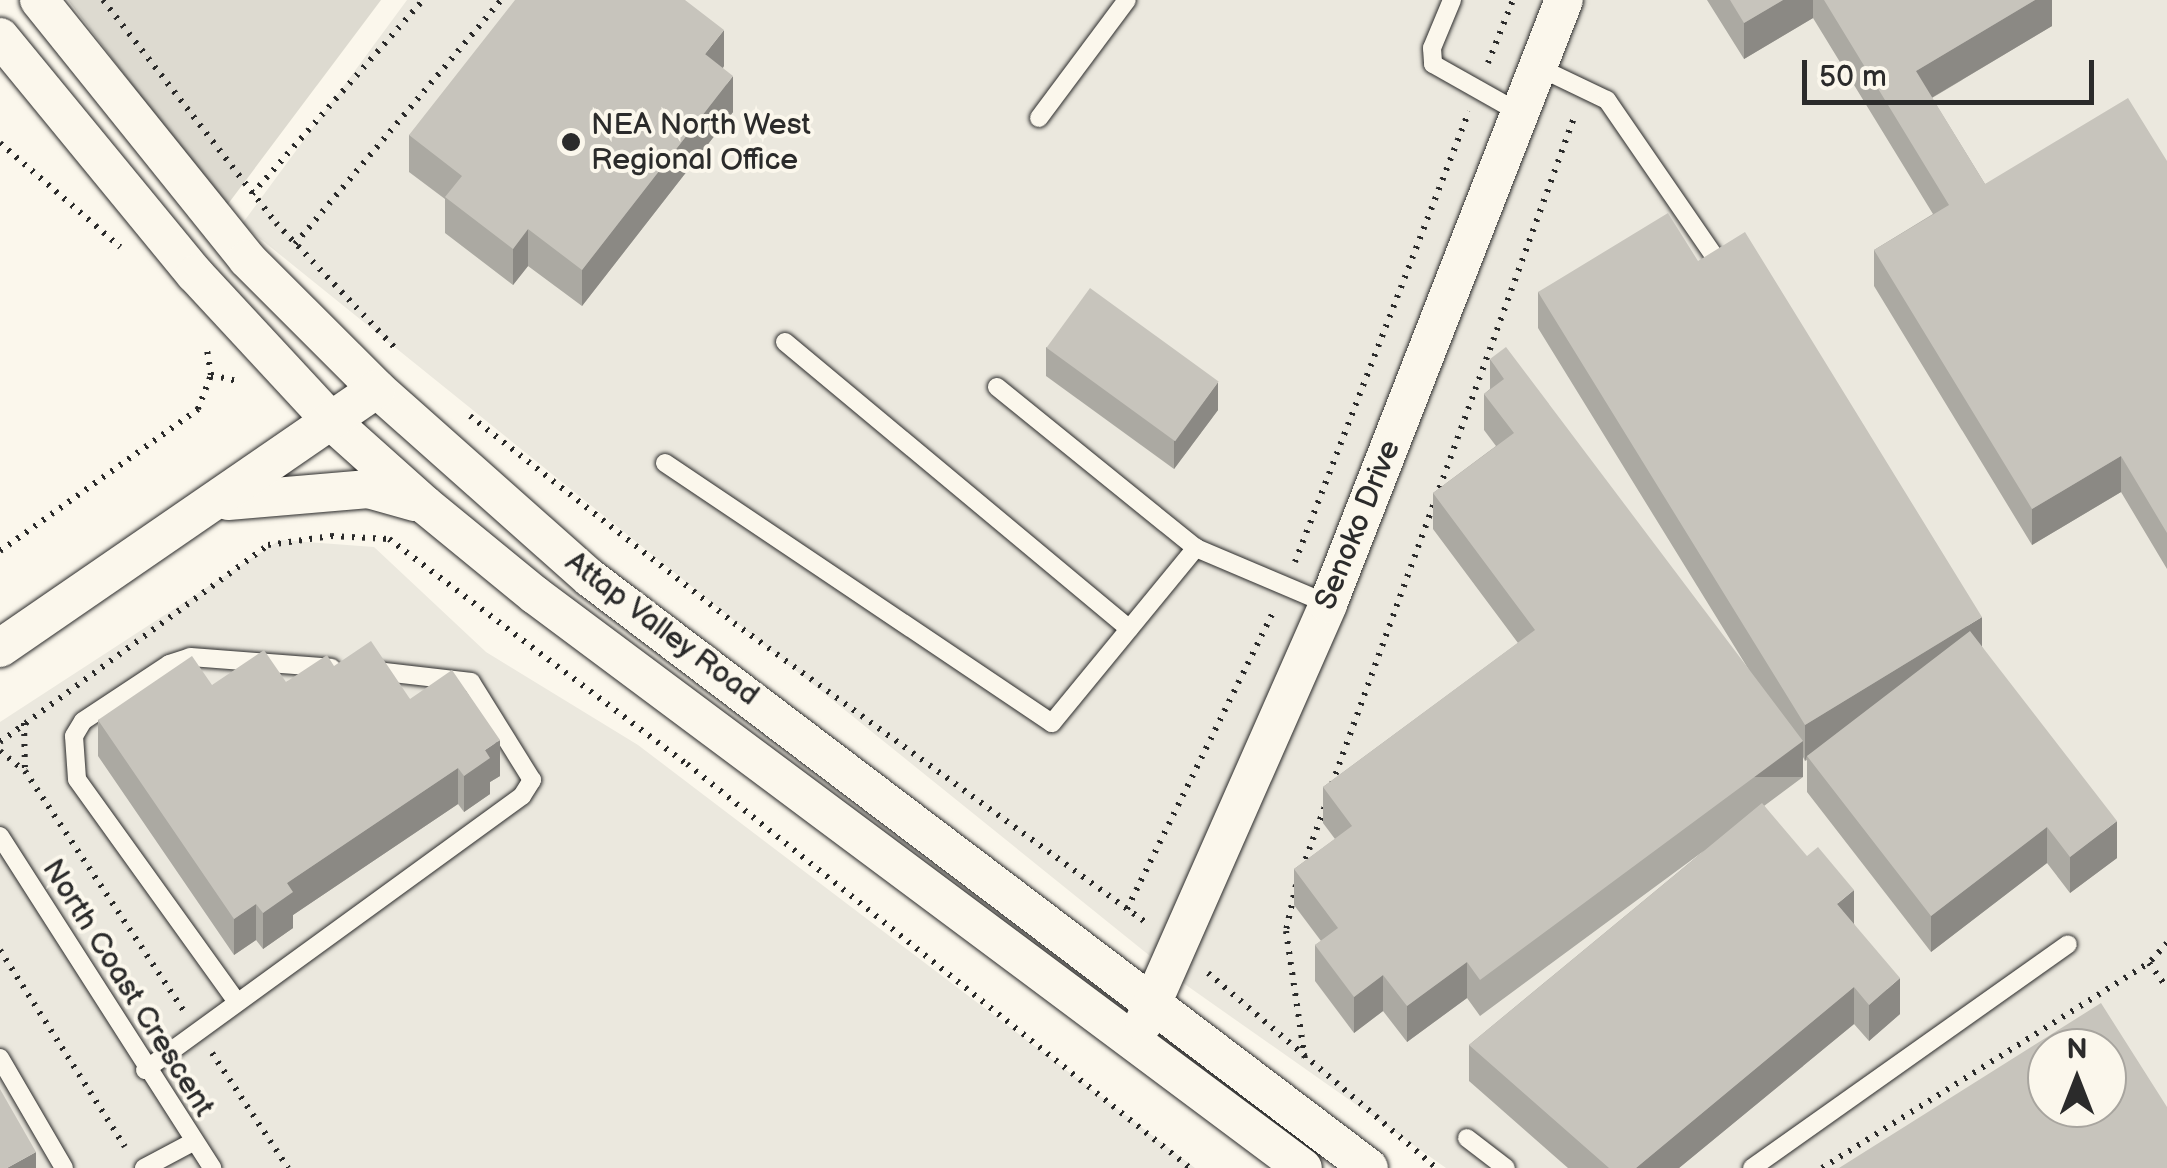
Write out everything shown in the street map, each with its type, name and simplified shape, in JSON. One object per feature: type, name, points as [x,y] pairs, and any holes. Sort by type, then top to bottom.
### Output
[{"type":"street","name":"Attap Valley Road","points":[[39,0],[330,421],[425,506],[1303,1168]]},
{"type":"street","name":"Senoko Drive","points":[[1135,1043],[1328,604],[1564,0]]},
{"type":"street","name":"Attap Valley Road","points":[[0,37],[228,275],[377,389],[590,578],[1154,1000],[1369,1168]]},
{"type":"street","points":[[0,648],[377,389]]},
{"type":"street","points":[[216,503],[368,488],[425,506]]},
{"type":"lane","points":[[1039,118],[1127,0]]},
{"type":"lane","points":[[1452,0],[1432,48],[1433,64],[1476,92],[1520,113]]},
{"type":"lane","points":[[1538,67],[1586,85],[1607,100],[1681,219],[1717,260]]},
{"type":"lane","points":[[785,342],[1129,629]]},
{"type":"lane","points":[[997,388],[1196,548],[1328,604]]},
{"type":"lane","points":[[665,463],[1052,723],[1196,548]]},
{"type":"lane","points":[[144,1070],[522,796],[532,780],[472,682],[190,657],[169,664],[83,721],[74,736],[77,779],[237,1002]]},
{"type":"lane","name":"North Coast Crescent","points":[[0,836],[144,1070],[212,1168]]},
{"type":"lane","points":[[1752,1168],[2068,944]]},
{"type":"lane","points":[[0,1058],[64,1168]]},
{"type":"lane","points":[[1467,1138],[1506,1168]]},
{"type":"lane","points":[[144,1168],[194,1142]]},
{"type":"path","points":[[103,0],[252,194],[406,358]]},
{"type":"path","points":[[252,194],[423,0]]},
{"type":"path","points":[[295,244],[501,0]]},
{"type":"path","points":[[1127,910],[1286,586],[1512,0]]},
{"type":"path","points":[[1306,1062],[1286,932],[1291,898],[1586,85]]},
{"type":"path","points":[[0,143],[134,260]]},
{"type":"path","points":[[0,551],[198,410],[211,375],[210,352],[200,337]]},
{"type":"path","points":[[211,375],[237,381]]},
{"type":"path","points":[[462,409],[734,624],[1178,945],[1306,1062],[1436,1168]]},
{"type":"path","points":[[0,742],[268,545],[331,536],[389,538],[687,764],[1190,1168]]},
{"type":"path","points":[[24,721],[25,771]]},
{"type":"path","points":[[0,751],[25,771],[288,1168]]},
{"type":"path","points":[[1822,1168],[2148,962],[2167,943]]},
{"type":"path","points":[[0,950],[128,1151]]},
{"type":"path","points":[[2148,962],[2167,988]]},
{"type":"shaded area","points":[[68,0],[381,0],[225,208]]},
{"type":"shaded area","points":[[407,0],[2167,0],[2167,1168],[1446,1168],[1186,985],[242,224]]},
{"type":"shaded area","points":[[280,540],[374,547],[486,652],[638,745],[1195,1168],[0,1168],[0,722]]},
{"type":"building","name":"NEA North West Regional Office","points":[[515,0],[685,0],[724,30],[705,54],[733,76],[582,270],[528,229],[513,249],[445,197],[462,176],[409,135]]},
{"type":"building","points":[[1730,0],[1783,0],[1744,23]]},
{"type":"building","points":[[1824,0],[2035,0],[1916,71],[1985,184],[2128,98],[2167,161],[2167,533],[2121,456],[2032,509],[1874,250],[1949,205]]},
{"type":"building","points":[[1668,213],[1698,261],[1745,232],[1982,617],[1805,725],[1538,292]]},
{"type":"building","points":[[1090,288],[1219,381],[1175,441],[1047,348]]},
{"type":"building","points":[[1506,347],[1803,741],[1480,980],[1467,962],[1407,1006],[1383,975],[1354,997],[1315,945],[1338,928],[1294,869],[1352,826],[1323,787],[1535,630],[1433,493],[1514,433],[1484,394],[1504,379],[1490,359]]},
{"type":"building","points":[[1970,631],[2117,821],[2070,857],[2047,827],[1931,916],[1807,756]]},
{"type":"building","points":[[371,641],[410,699],[452,670],[500,740],[485,750],[490,758],[464,776],[458,768],[287,883],[293,892],[263,913],[256,904],[234,919],[98,720],[192,656],[212,685],[264,650],[286,682],[327,655],[334,666]]},
{"type":"building","points":[[1762,803],[1807,856],[1818,847],[1854,890],[1837,904],[1900,978],[1869,1005],[1854,987],[1636,1168],[1609,1168],[1469,1045]]},
{"type":"building","points":[[2101,1003],[2117,1028],[2061,1028]]},
{"type":"building","points":[[2127,1044],[2167,1107],[2167,1168],[1839,1168],[2027,1050],[2027,1128],[2127,1128]]},
{"type":"building","points":[[0,1089],[36,1152],[7,1168],[0,1168]]},
{"type":"place","name":"NEA North West Regional Office","points":[[571,142]]}]
